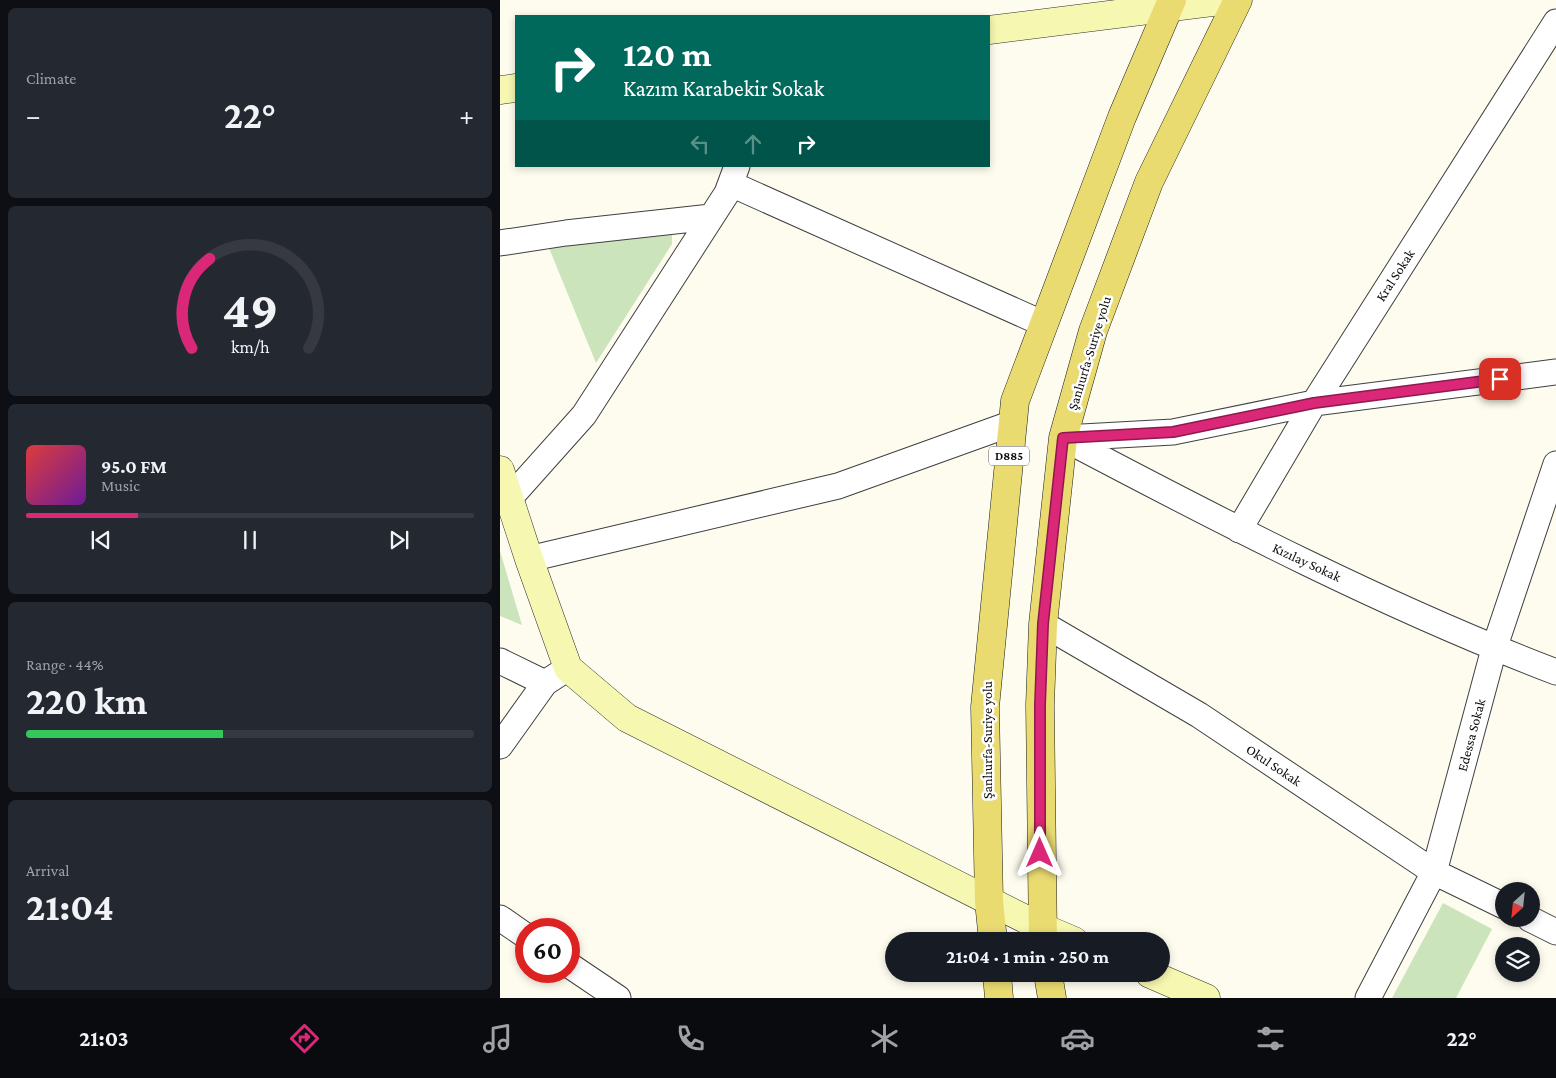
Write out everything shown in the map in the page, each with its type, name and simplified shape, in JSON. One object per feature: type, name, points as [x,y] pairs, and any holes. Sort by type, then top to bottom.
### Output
[{"type":"main road","name":"Şanlıurfa-Suriye yolu","points":[[1042,932],[1040,705],[1043,624],[1063,438],[1093,331],[1149,182],[1238,0]]},
{"type":"main road","name":"Şanlıurfa-Suriye yolu","points":[[992,932],[989,901],[984,707],[1015,401],[1122,117],[1170,4]]},
{"type":"main road","points":[[997,982],[999,998]]},
{"type":"main road","points":[[1049,982],[1052,998]]},
{"type":"street","points":[[990,30],[1170,4],[1228,0]]},
{"type":"street","name":"Kral Sokak","points":[[1239,530],[1314,403],[1556,22]]},
{"type":"street","points":[[500,90],[515,88]]},
{"type":"street","points":[[510,498],[584,415],[711,217],[734,175],[1044,324]]},
{"type":"street","points":[[500,243],[566,233],[711,217]]},
{"type":"street","points":[[1063,438],[1173,432],[1314,403],[1556,372]]},
{"type":"street","points":[[529,559],[838,486],[1013,423]]},
{"type":"street","name":"Kızılay Sokak","points":[[1063,438],[1239,530],[1494,649],[1556,672]]},
{"type":"street","name":"Edessa Sokak","points":[[1368,998],[1434,872],[1494,649],[1556,465]]},
{"type":"street","points":[[500,470],[568,668],[627,718],[989,901],[1039,932]]},
{"type":"street","name":"Okul Sokak","points":[[1043,624],[1199,715],[1434,872],[1495,902]]},
{"type":"street","points":[[500,661],[545,683]]},
{"type":"street","points":[[500,746],[545,683],[568,668]]},
{"type":"street","points":[[500,918],[515,928]]},
{"type":"street","points":[[1540,924],[1556,932]]},
{"type":"street","points":[[580,972],[618,998]]},
{"type":"street","points":[[1169,982],[1206,998]]},
{"type":"green space","points":[[672,228],[672,244],[596,363],[549,248]]},
{"type":"green space","points":[[500,551],[522,625],[500,616]]},
{"type":"green space","points":[[1443,903],[1492,929],[1456,998],[1392,998]]},
{"type":"route","points":[[1040,853],[1040,705],[1043,624],[1063,438],[1173,432],[1314,403],[1500,379]]}]
